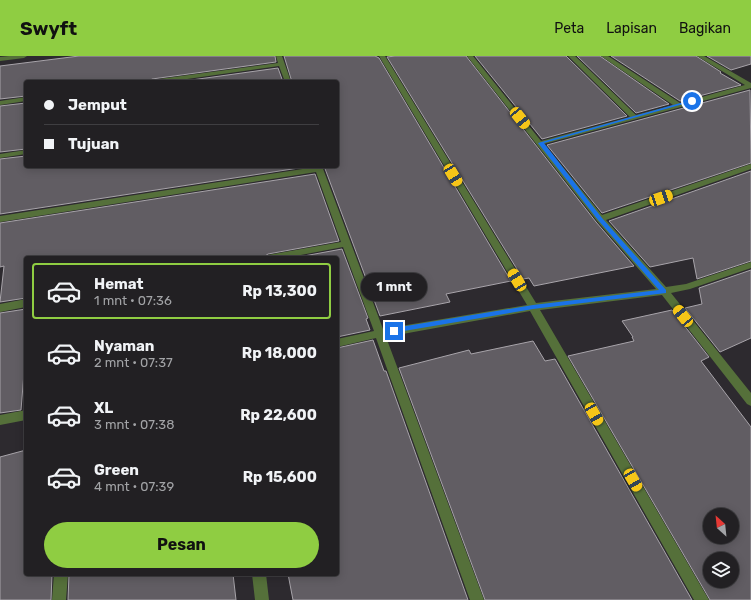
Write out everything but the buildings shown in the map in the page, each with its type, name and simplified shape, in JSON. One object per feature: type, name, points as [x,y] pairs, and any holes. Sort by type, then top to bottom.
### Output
[{"type":"street","points":[[0,59],[24,56]]},
{"type":"street","points":[[279,56],[287,80]]},
{"type":"street","points":[[382,56],[533,307],[702,600]]},
{"type":"street","points":[[470,56],[600,219],[664,292],[751,401]]},
{"type":"street","points":[[571,56],[634,117]]},
{"type":"street","points":[[604,56],[678,105]]},
{"type":"street","points":[[700,56],[750,86]]},
{"type":"street","points":[[166,80],[282,64]]},
{"type":"street","points":[[540,143],[750,86]]},
{"type":"street","points":[[0,103],[24,99]]},
{"type":"street","points":[[0,156],[24,152]]},
{"type":"street","points":[[600,219],[751,166]]},
{"type":"street","points":[[0,219],[312,168]]},
{"type":"street","points":[[318,168],[477,600]]},
{"type":"street","points":[[279,256],[346,244]]},
{"type":"street","points":[[339,343],[379,334],[533,307],[664,292],[687,287],[751,265]]},
{"type":"street","points":[[0,308],[24,303]]},
{"type":"street","points":[[0,420],[24,414]]},
{"type":"street","points":[[59,600],[61,576]]},
{"type":"street","points":[[258,576],[262,600]]},
{"type":"route","points":[[394,331],[533,307],[664,292],[600,219],[540,143],[692,101]]}]
